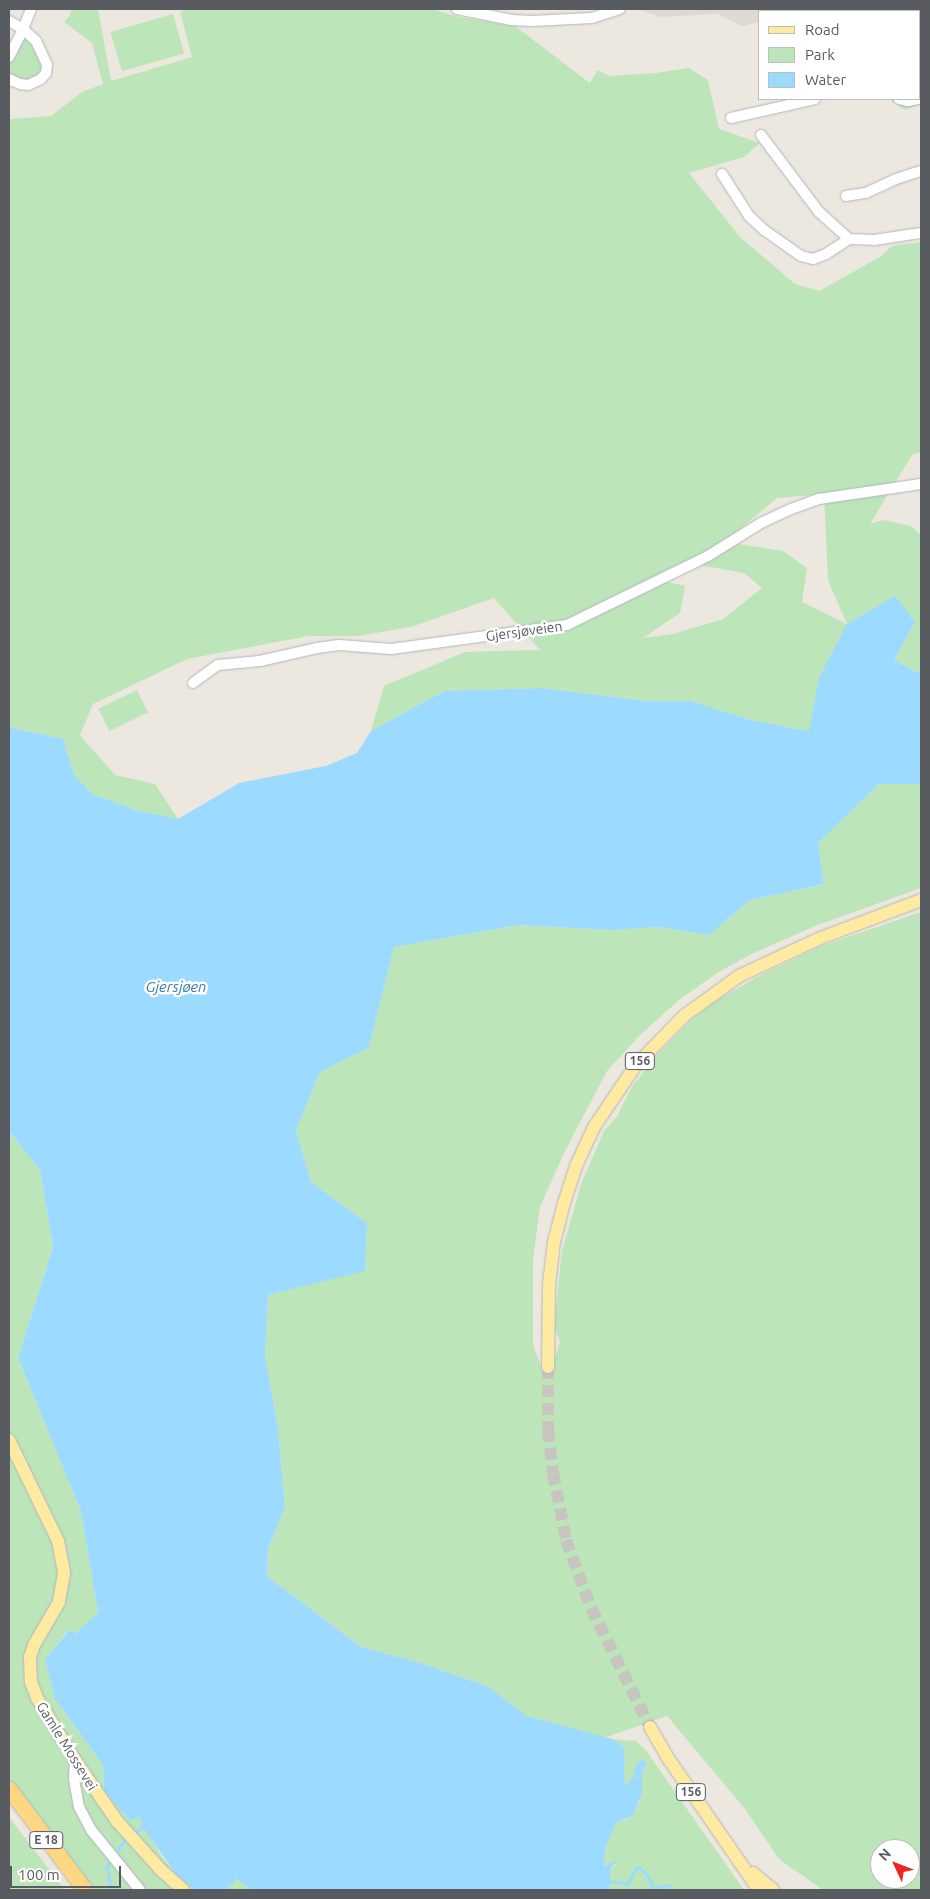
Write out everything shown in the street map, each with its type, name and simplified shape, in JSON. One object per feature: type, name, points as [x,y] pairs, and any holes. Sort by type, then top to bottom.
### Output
[{"type":"highway","name":"E 18","points":[[9,1789],[85,1890]]},
{"type":"highway","name":"E 18","points":[[9,1799],[78,1890]]},
{"type":"main road","name":"156","points":[[548,1367],[547,1307],[550,1268],[564,1203],[576,1166],[594,1127],[636,1064],[685,1015],[739,976],[818,939],[921,900]]},
{"type":"main road","name":"Gamle Mossevei","points":[[9,1440],[55,1534],[62,1557],[64,1573],[59,1602],[34,1645],[29,1669],[37,1698],[75,1760],[117,1821],[160,1869],[183,1890]]},
{"type":"main road","name":"156","points":[[650,1727],[670,1762],[759,1890]]},
{"type":"main road","name":"156","points":[[735,1856],[773,1890]]},
{"type":"street","points":[[9,57],[23,29],[30,9]]},
{"type":"street","points":[[457,9],[512,20],[532,21],[592,18],[620,9]]},
{"type":"street","points":[[9,21],[23,29],[36,41],[44,55],[47,69],[41,79],[28,85],[9,79]]},
{"type":"street","points":[[731,118],[812,100]]},
{"type":"street","points":[[761,135],[819,212],[834,228],[849,238],[874,240],[921,233]]},
{"type":"street","points":[[846,196],[866,194],[896,179],[921,171]]},
{"type":"street","points":[[722,174],[749,216],[801,256],[808,259],[820,257],[849,238]]},
{"type":"street","name":"Gjersjøveien","points":[[193,683],[218,665],[260,661],[317,648],[339,645],[391,649],[567,626],[708,556],[761,523],[791,509],[818,500],[921,484]]},
{"type":"street","points":[[75,1760],[74,1779],[79,1807],[92,1831],[140,1890]]},
{"type":"shaded area","points":[[772,9],[773,10],[758,10],[758,22],[742,26],[717,14],[661,17],[640,10]]},
{"type":"green space","points":[[71,9],[98,9],[111,81],[192,57],[180,12],[184,9],[432,9],[458,17],[515,26],[590,83],[598,70],[610,76],[656,73],[689,68],[708,80],[719,129],[760,143],[744,157],[689,173],[740,237],[795,284],[819,291],[880,257],[892,246],[921,242],[921,452],[912,455],[870,524],[883,520],[911,526],[921,535],[921,674],[894,660],[915,622],[819,678],[810,731],[751,720],[690,701],[645,701],[542,688],[444,691],[371,731],[384,686],[465,652],[540,650],[494,598],[411,627],[358,636],[309,636],[187,659],[93,704],[80,735],[115,775],[155,784],[178,819],[136,810],[94,795],[75,777],[63,739],[9,727],[9,119],[51,116],[82,92],[103,84],[92,43],[64,22],[70,15]],"holes":[[[824,494],[828,580],[847,624],[802,602],[807,568],[783,551],[725,542],[777,498]],[[699,565],[744,573],[762,588],[723,619],[673,634],[643,638],[680,613],[685,586],[654,579]]]},
{"type":"green space","points":[[173,14],[184,53],[122,71],[111,32]]},
{"type":"green space","points":[[921,22],[921,104],[905,110],[890,100],[920,100]]},
{"type":"green space","points":[[32,37],[47,69],[28,85],[9,79],[9,57],[18,40]]},
{"type":"green space","points":[[137,690],[148,712],[109,731],[98,709]]},
{"type":"green space","points":[[879,784],[921,784],[921,888],[815,926],[754,953],[720,971],[679,1000],[640,1035],[607,1071],[564,1153],[540,1207],[533,1260],[533,1345],[541,1366],[552,1368],[560,1342],[554,1325],[562,1251],[581,1184],[604,1131],[617,1116],[632,1087],[656,1056],[692,1019],[714,1002],[755,978],[819,947],[921,912],[921,1890],[823,1890],[779,1859],[745,1809],[667,1716],[604,1738],[526,1716],[487,1686],[421,1663],[361,1647],[267,1576],[268,1549],[285,1507],[278,1428],[265,1356],[268,1295],[365,1270],[367,1223],[311,1182],[296,1130],[320,1072],[369,1047],[394,947],[518,925],[611,930],[659,927],[709,935],[750,900],[824,884],[818,843]]},
{"type":"green space","points":[[9,1131],[40,1170],[53,1247],[18,1358],[81,1511],[98,1613],[76,1633],[68,1630],[45,1660],[55,1699],[103,1765],[104,1791],[139,1817],[161,1855],[176,1874],[195,1890],[95,1890],[9,1778]]},
{"type":"green space","points":[[612,1739],[636,1741],[645,1749],[744,1890],[610,1890],[610,1871],[616,1864],[602,1865],[605,1849],[616,1823],[629,1818],[634,1813],[640,1799],[642,1773],[646,1765],[641,1760],[637,1764],[633,1777],[625,1787],[624,1747]]},
{"type":"green space","points":[[9,1817],[15,1825],[65,1890],[9,1890]]},
{"type":"green space","points":[[235,1879],[248,1886],[252,1890],[227,1890]]},
{"type":"water","name":"Gjersjøen","points":[[895,596],[915,622],[894,660],[921,674],[921,784],[879,784],[818,843],[824,884],[750,900],[709,935],[659,927],[611,930],[518,925],[394,947],[369,1047],[320,1072],[296,1130],[311,1182],[367,1223],[365,1271],[268,1295],[265,1356],[278,1428],[285,1507],[268,1549],[267,1576],[361,1647],[421,1663],[487,1686],[527,1716],[612,1739],[624,1747],[625,1787],[633,1777],[636,1765],[641,1760],[647,1762],[642,1773],[642,1793],[634,1813],[632,1816],[616,1823],[605,1849],[604,1866],[617,1860],[610,1871],[610,1890],[252,1890],[236,1879],[227,1890],[195,1890],[176,1874],[145,1830],[139,1829],[142,1823],[139,1817],[130,1820],[104,1791],[103,1765],[55,1699],[45,1660],[69,1630],[76,1633],[98,1613],[81,1511],[18,1358],[53,1247],[40,1170],[9,1131],[9,727],[63,739],[75,777],[94,795],[136,810],[178,819],[239,783],[326,766],[357,753],[371,731],[444,691],[542,688],[645,701],[690,701],[751,720],[809,731],[819,678],[847,624]]},
{"type":"waterway","points":[[136,1832],[139,1829]]},
{"type":"waterway","points":[[117,1851],[125,1840]]},
{"type":"waterway","points":[[110,1863],[107,1867],[112,1890]]},
{"type":"waterway","points":[[610,1881],[628,1884],[635,1869],[639,1867],[648,1875],[653,1888],[669,1885],[673,1890]]},
{"type":"tunnel","points":[[548,1367],[548,1430],[553,1473],[566,1540],[591,1608],[650,1727]]}]
